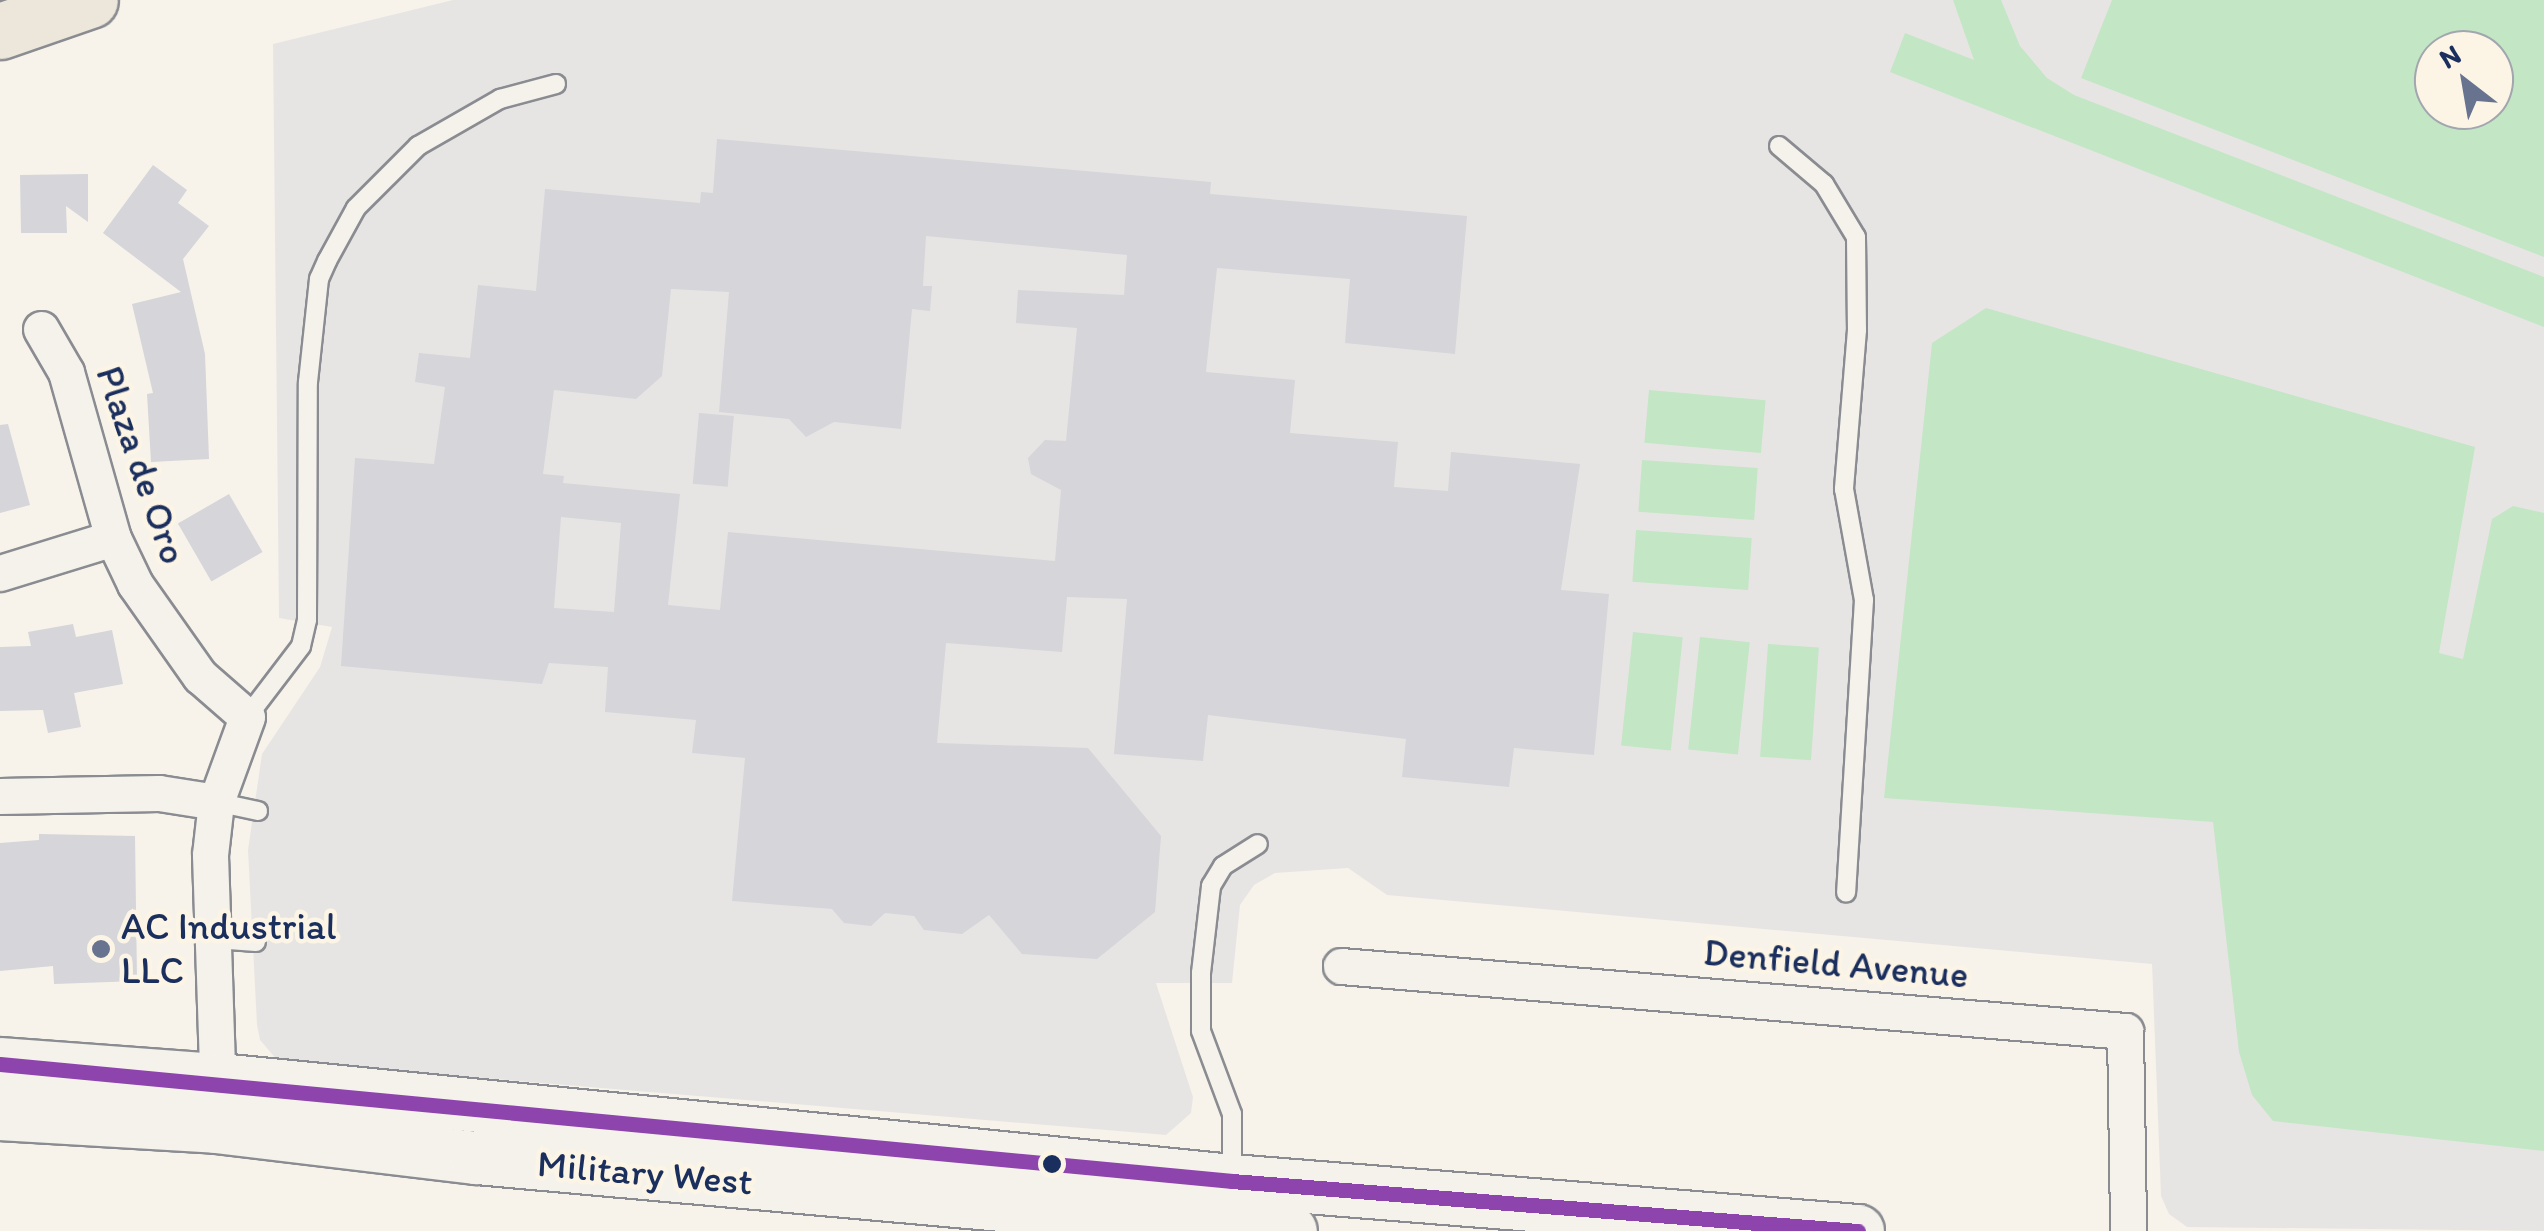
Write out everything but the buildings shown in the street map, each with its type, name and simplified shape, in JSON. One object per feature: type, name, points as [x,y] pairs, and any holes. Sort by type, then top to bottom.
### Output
[{"type":"highway","points":[[0,31],[90,0]]},
{"type":"main road","name":"Military West","points":[[0,1064],[477,1158],[1232,1213],[1858,1231]]},
{"type":"main road","name":"Military West","points":[[0,1114],[218,1104]]},
{"type":"main road","name":"Military West","points":[[1232,1213],[1290,1231]]},
{"type":"street","name":"Plaza de Oro","points":[[41,329],[66,372],[113,538],[159,625],[200,676],[247,717]]},
{"type":"street","points":[[0,572],[113,538]]},
{"type":"street","points":[[218,1104],[210,854],[216,802],[247,717]]},
{"type":"street","points":[[0,796],[159,793],[216,802]]},
{"type":"street","name":"Denfield Avenue","points":[[1341,966],[2125,1031],[2128,1231]]},
{"type":"lane","points":[[247,717],[302,646],[306,620],[308,382],[327,261],[356,208],[418,146],[500,99],[556,84]]},
{"type":"lane","points":[[1779,146],[1824,184],[1856,237],[1857,330],[1844,490],[1864,600],[1846,892]]},
{"type":"lane","points":[[216,802],[258,812]]},
{"type":"lane","points":[[1232,1213],[1232,1114],[1202,1031],[1201,973],[1211,886],[1223,866],[1258,844]]},
{"type":"lane","points":[[215,940],[256,942]]},
{"type":"shaded area","points":[[453,0],[2544,0],[2544,1231],[2187,1227],[2169,1214],[2161,1196],[2152,964],[1387,895],[1348,868],[1275,873],[1254,885],[1240,905],[1232,983],[1156,983],[1193,1097],[1191,1113],[1166,1135],[278,1061],[260,1040],[257,1025],[248,850],[262,754],[320,667],[332,627],[279,618],[273,44]]},
{"type":"green space","points":[[1953,0],[2001,0],[2020,46],[2047,78],[2074,95],[2544,277],[2544,327],[1890,72],[1905,33],[1974,60]]},
{"type":"green space","points":[[2112,0],[2544,0],[2544,257],[2081,78]]},
{"type":"green space","points":[[1986,308],[2475,447],[2439,653],[2463,659],[2492,519],[2513,506],[2544,513],[2544,1151],[2273,1121],[2252,1095],[2239,1052],[2213,822],[1884,798],[1932,343]]},
{"type":"green space","points":[[1649,390],[1766,400],[1761,453],[1644,443]]},
{"type":"green space","points":[[1642,460],[1758,468],[1754,520],[1638,512]]},
{"type":"green space","points":[[1636,530],[1752,538],[1748,590],[1632,582]]},
{"type":"green space","points":[[1633,632],[1683,637],[1671,751],[1621,745]]},
{"type":"green space","points":[[1700,637],[1750,642],[1738,755],[1688,749]]},
{"type":"green space","points":[[1768,644],[1819,648],[1811,760],[1760,757]]},
{"type":"transit line","points":[[0,1064],[1232,1181],[1858,1231]]},
{"type":"place","name":"AC Industrial LLC","points":[[101,949]]}]
